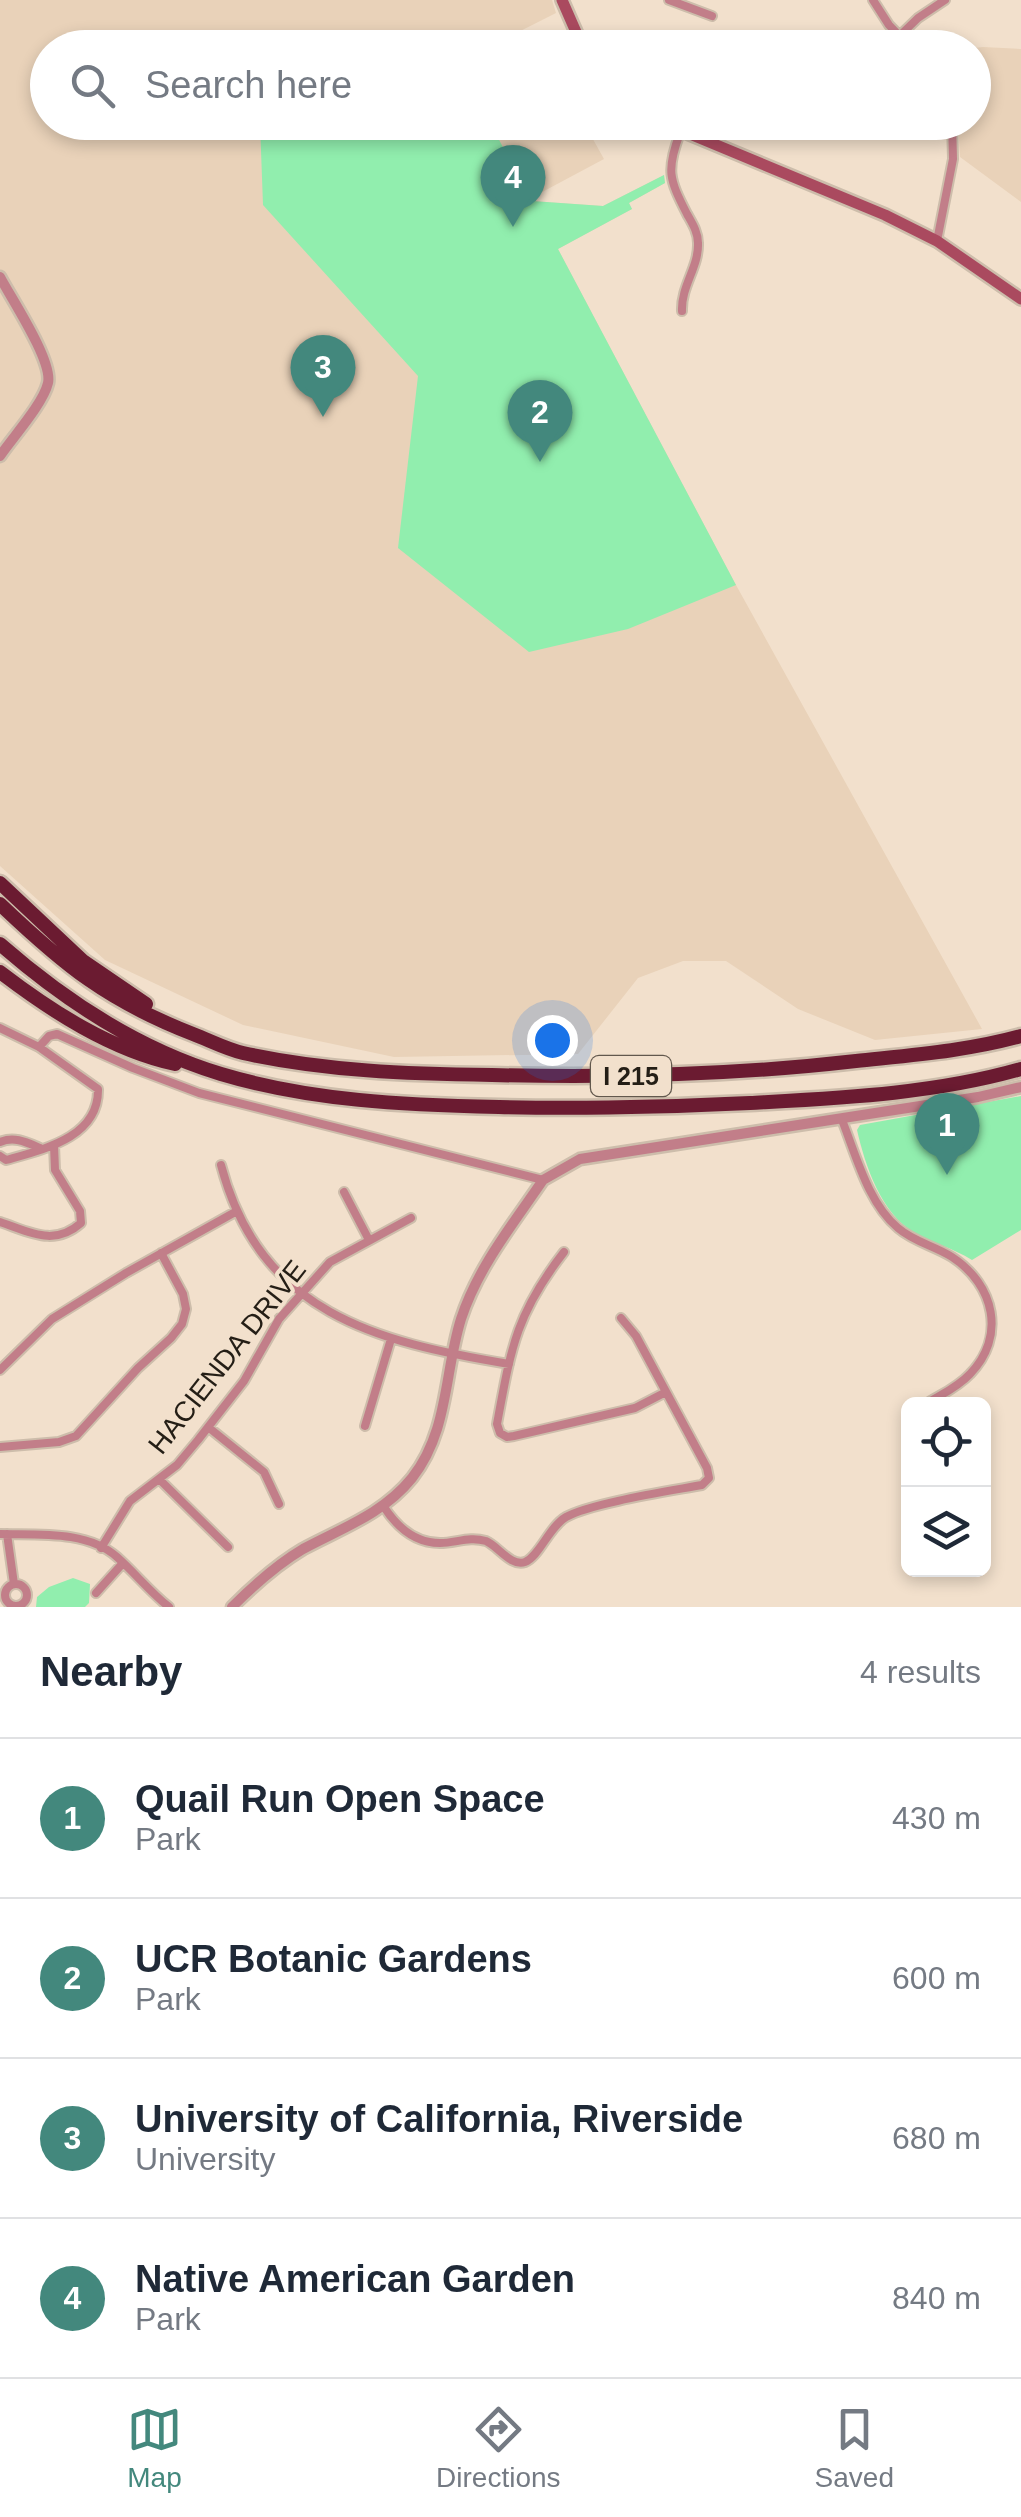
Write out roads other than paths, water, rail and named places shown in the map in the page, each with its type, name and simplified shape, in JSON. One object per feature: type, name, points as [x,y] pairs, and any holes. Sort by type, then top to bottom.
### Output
[{"type":"highway","points":[[0,883],[56,937],[115,985],[240,1052]]},
{"type":"highway","name":"I 215","points":[[0,904],[68,966],[108,995],[155,1019],[240,1052],[318,1065],[420,1074],[574,1077],[786,1069],[984,1047],[1021,1036]]},
{"type":"highway","name":"I 215","points":[[0,944],[48,986],[139,1042],[219,1074],[340,1098],[418,1105],[704,1105],[895,1091],[990,1078],[1021,1069]]},
{"type":"highway","points":[[0,972],[39,1001],[123,1046],[159,1060],[219,1074]]},
{"type":"main road","points":[[562,0],[576,30]]},
{"type":"main road","points":[[701,140],[824,187],[937,241],[1021,299]]},
{"type":"street","points":[[669,0],[712,16]]},
{"type":"street","points":[[873,0],[896,30]]},
{"type":"street","points":[[906,30],[945,0]]},
{"type":"street","points":[[677,140],[670,177],[698,244],[684,289],[682,312]]},
{"type":"street","points":[[937,241],[952,140]]},
{"type":"street","points":[[0,276],[49,376],[46,390],[0,456]]},
{"type":"street","points":[[0,1028],[39,1047],[98,1088],[98,1105],[88,1124],[54,1145],[6,1160],[0,1156]]},
{"type":"street","points":[[39,1047],[49,1036],[63,1036],[194,1091],[543,1180]]},
{"type":"street","points":[[232,1607],[262,1576],[384,1507],[426,1458],[440,1421],[460,1322],[478,1278],[543,1180],[580,1160],[842,1120],[1021,1086]]},
{"type":"street","points":[[842,1120],[881,1210],[916,1241],[951,1256],[967,1270],[991,1306],[994,1325],[982,1360],[968,1376],[936,1397]]},
{"type":"street","points":[[0,1142],[22,1140],[40,1148]]},
{"type":"street","points":[[0,1222],[38,1237],[57,1237],[81,1223],[80,1211],[55,1170],[54,1145]]},
{"type":"street","points":[[221,1165],[237,1211],[252,1239],[301,1293],[347,1324],[454,1355],[509,1364]]},
{"type":"street","points":[[344,1192],[368,1240]]},
{"type":"street","points":[[0,1370],[52,1319],[237,1211]]},
{"type":"street","name":"HACIENDA DRIVE","points":[[101,1548],[130,1500],[176,1465],[208,1427],[244,1381],[279,1319],[330,1262],[412,1218]]},
{"type":"street","points":[[564,1252],[522,1314],[497,1424],[500,1433],[514,1436],[618,1412],[666,1392]]},
{"type":"street","points":[[0,1447],[59,1442],[76,1436],[171,1338],[182,1324],[186,1309],[183,1294],[161,1253]]},
{"type":"street","points":[[384,1507],[395,1524],[416,1538],[441,1543],[482,1540],[514,1562],[522,1563],[566,1517],[702,1484],[709,1478],[636,1336],[621,1318]]},
{"type":"street","points":[[365,1426],[391,1339]]},
{"type":"street","points":[[208,1427],[264,1472],[279,1504]]},
{"type":"street","points":[[159,1479],[228,1547]]},
{"type":"street","points":[[14,1584],[4,1534],[62,1536],[101,1548],[123,1563],[169,1607]]},
{"type":"street","points":[[96,1593],[123,1563]]},
{"type":"place","name":"Native American Garden","points":[[513,227]]},
{"type":"place","name":"University of California, Riverside","points":[[323,417]]},
{"type":"place","name":"UCR Botanic Gardens","points":[[540,462]]},
{"type":"place","name":"Quail Run Open Space","points":[[947,1175]]}]
